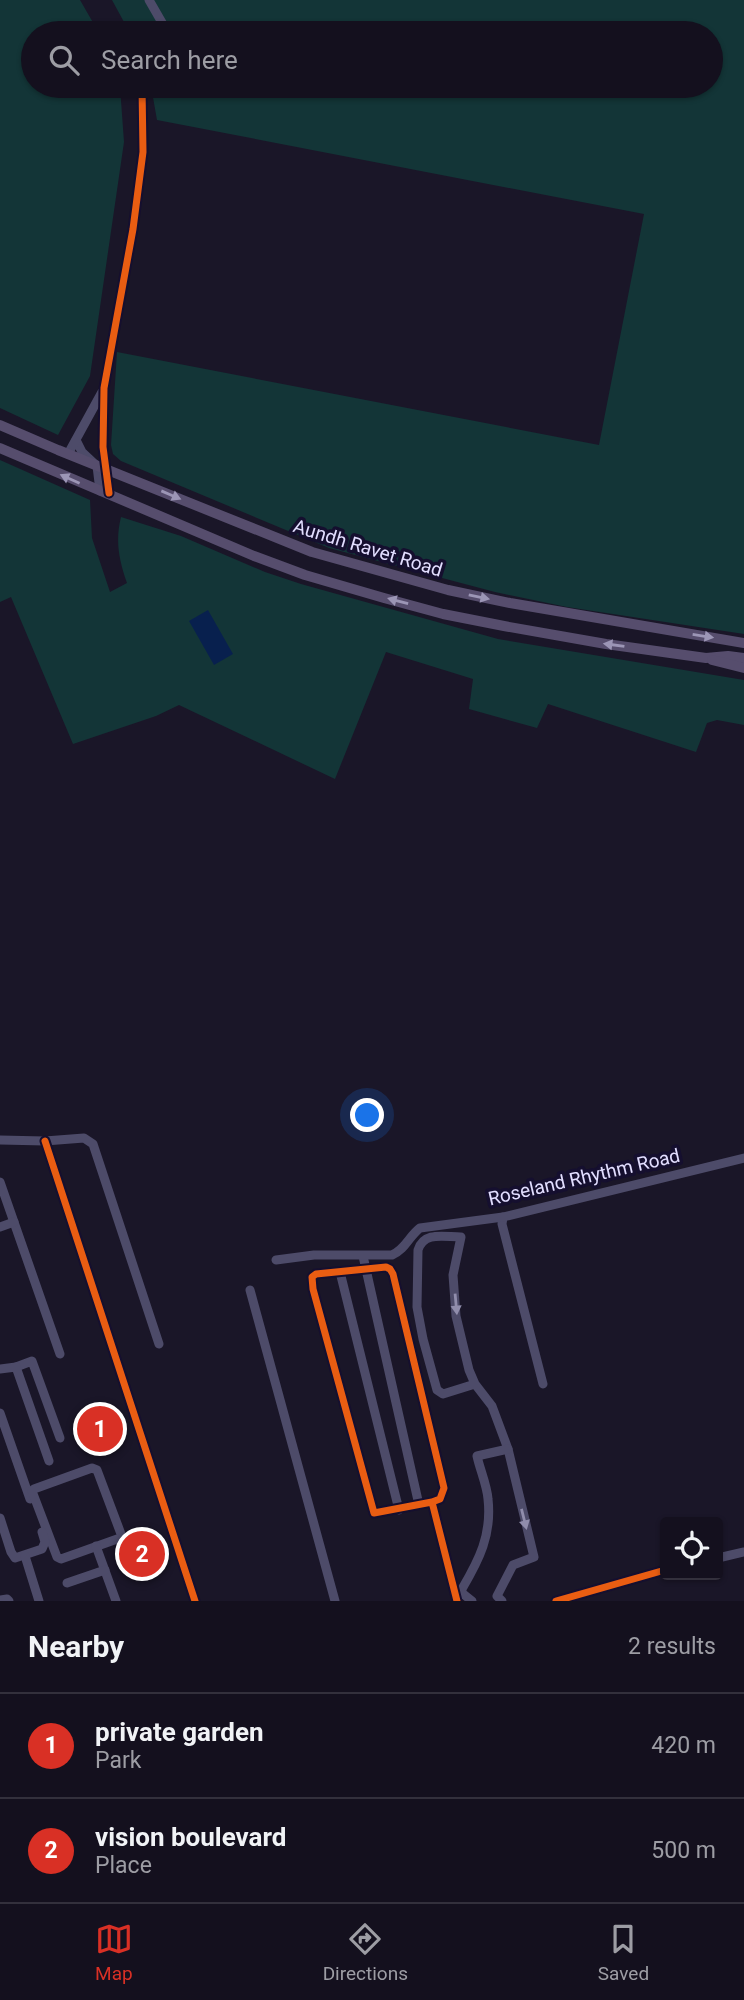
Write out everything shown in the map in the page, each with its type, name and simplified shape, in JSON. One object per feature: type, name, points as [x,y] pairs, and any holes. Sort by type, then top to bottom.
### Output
[{"type":"main road","name":"Aundh Ravet Road","points":[[0,425],[312,552],[448,590],[744,643]]},
{"type":"main road","points":[[0,449],[305,575],[384,598],[504,626],[706,658],[744,668]]},
{"type":"main road","points":[[706,658],[744,658]]},
{"type":"street","points":[[149,0],[161,21]]},
{"type":"street","points":[[104,492],[104,388],[124,281],[143,152],[142,98]]},
{"type":"street","points":[[68,454],[104,388]]},
{"type":"street","points":[[76,440],[82,452],[102,468]]},
{"type":"street","points":[[0,1140],[84,1138],[93,1144],[159,1344]]},
{"type":"street","points":[[45,1141],[195,1601]]},
{"type":"street","name":"Roseland Rhythm Road","points":[[276,1261],[314,1255],[382,1257],[401,1251],[412,1233],[420,1228],[464,1220],[503,1217],[744,1158]]},
{"type":"street","points":[[0,1182],[60,1354]]},
{"type":"street","points":[[503,1217],[502,1224],[543,1384]]},
{"type":"street","points":[[0,1227],[14,1222]]},
{"type":"street","points":[[475,1384],[443,1394],[437,1390],[417,1307],[418,1250],[425,1237],[461,1237],[453,1275],[456,1316],[469,1370],[475,1384],[492,1406],[508,1449],[534,1557],[513,1565],[498,1599]]},
{"type":"street","points":[[363,1256],[419,1505]]},
{"type":"street","points":[[386,1267],[393,1274],[444,1488],[440,1499],[399,1510],[374,1513],[313,1289],[312,1278],[316,1274],[340,1272],[386,1267]]},
{"type":"street","points":[[340,1272],[399,1510]]},
{"type":"street","points":[[250,1290],[335,1601]]},
{"type":"street","points":[[0,1369],[32,1361],[60,1438]]},
{"type":"street","points":[[16,1367],[49,1461]]},
{"type":"street","points":[[0,1413],[44,1538],[42,1549],[15,1558],[0,1518]]},
{"type":"street","points":[[472,1601],[462,1593],[462,1589],[481,1556],[488,1528],[488,1500],[477,1456],[508,1449]]},
{"type":"street","points":[[92,1468],[97,1470],[121,1534],[120,1538],[96,1546],[61,1559],[57,1557],[32,1492],[34,1489],[92,1468]]},
{"type":"street","points":[[432,1502],[457,1601]]},
{"type":"street","points":[[96,1546],[116,1601]]},
{"type":"street","points":[[723,1557],[744,1552]]},
{"type":"street","points":[[25,1556],[39,1601]]},
{"type":"street","points":[[67,1583],[105,1570]]},
{"type":"street","points":[[556,1601],[660,1572]]},
{"type":"street","points":[[0,1601],[9,1601]]},
{"type":"green space","points":[[0,0],[80,0],[92,21],[21,21],[21,98],[121,98],[124,142],[90,376],[58,435],[0,408]]},
{"type":"green space","points":[[112,0],[744,0],[744,634],[567,607],[495,592],[329,548],[121,461],[113,454],[111,445],[117,352],[599,445],[644,214],[157,120],[153,98],[723,98],[723,21],[123,21]]},
{"type":"green space","points":[[0,460],[90,500],[92,538],[110,592],[127,583],[119,550],[121,517],[181,536],[265,572],[301,584],[498,639],[744,680],[744,725],[717,720],[707,723],[696,752],[548,704],[537,728],[469,709],[473,679],[386,652],[335,779],[179,705],[156,716],[73,744],[11,597],[0,602]]},
{"type":"green space","points":[[103,1410],[113,1442],[96,1447],[86,1416]]},
{"type":"water","points":[[208,610],[233,654],[214,665],[189,621]]},
{"type":"cycle path","points":[[109,493],[103,447],[104,388],[133,229],[143,152],[142,98]]},
{"type":"cycle path","points":[[45,1141],[195,1601]]},
{"type":"cycle path","points":[[432,1502],[440,1499],[444,1488],[393,1274],[386,1267],[316,1274],[312,1277],[313,1289],[374,1513],[432,1502],[457,1601]]},
{"type":"cycle path","points":[[556,1601],[660,1571]]},
{"type":"place","name":"private garden","points":[[100,1429]]},
{"type":"place","name":"vision boulevard","points":[[142,1554]]}]
